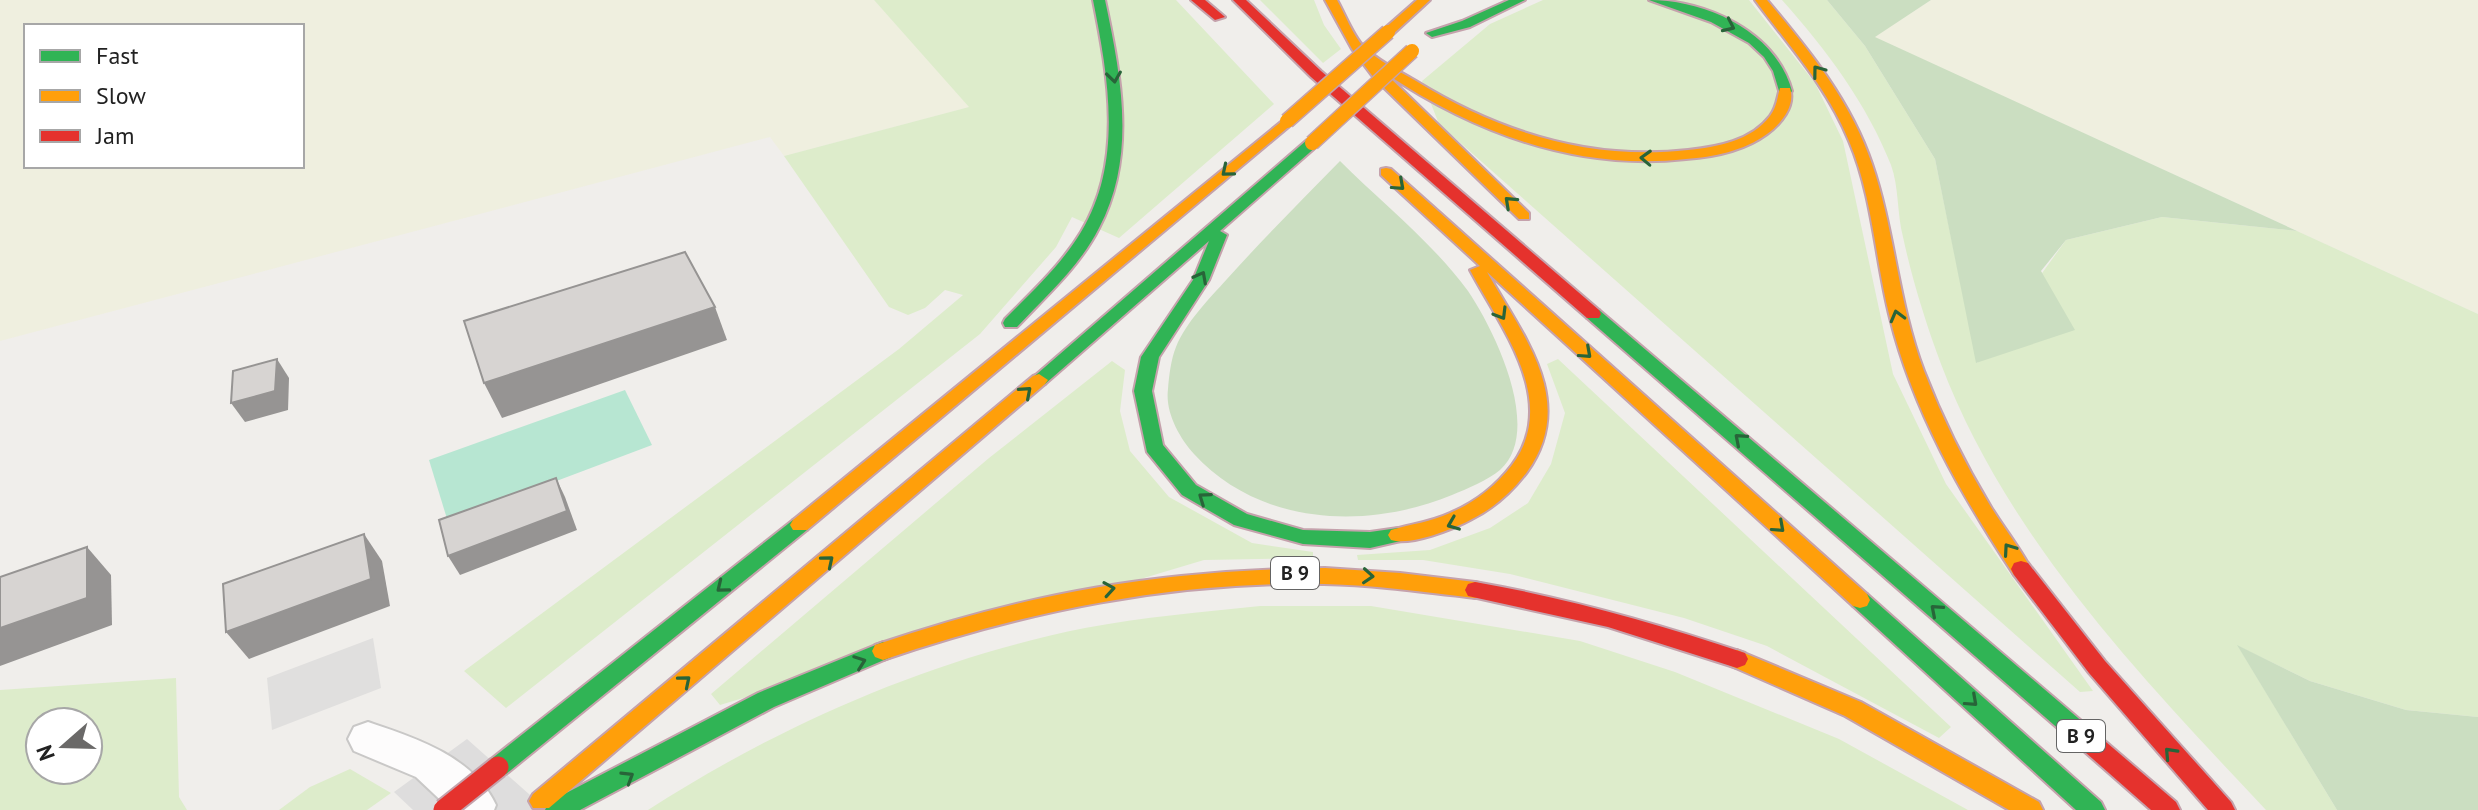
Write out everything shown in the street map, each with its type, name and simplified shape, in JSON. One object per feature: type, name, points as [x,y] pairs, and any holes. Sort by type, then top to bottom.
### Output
[{"type":"highway","points":[[892,451],[1072,257],[1100,209],[1112,174],[1119,136],[1112,60],[1099,0]]},
{"type":"highway","points":[[1197,0],[1225,23],[1204,0]]},
{"type":"highway","name":"B 9","points":[[1239,0],[1316,74],[2168,810]]},
{"type":"highway","points":[[1331,0],[1358,49],[1408,106],[1535,226]]},
{"type":"highway","points":[[444,810],[892,451],[1287,121],[1424,0]]},
{"type":"highway","points":[[1432,33],[1466,24],[1497,7],[1519,0]]},
{"type":"highway","points":[[1358,49],[1444,108],[1516,139],[1557,149],[1657,159],[1701,154],[1747,139],[1774,121],[1786,87],[1780,69],[1763,49],[1742,32],[1716,20],[1655,0]]},
{"type":"highway","points":[[1761,0],[1824,78],[1861,153],[1902,334],[1927,401],[1955,462],[1988,518],[2079,645],[2150,731],[2223,810]]},
{"type":"highway","points":[[534,806],[1224,222],[1459,8]]},
{"type":"highway","points":[[1297,91],[1342,132]]},
{"type":"highway","points":[[1376,163],[2093,810]]},
{"type":"highway","points":[[1224,222],[1201,280],[1163,329],[1148,365],[1143,392],[1146,422],[1157,452],[1175,475],[1202,499],[1238,519],[1286,535],[1343,542],[1423,535],[1458,523],[1493,503],[1519,475],[1536,447],[1542,416],[1537,380],[1465,245]]},
{"type":"highway","points":[[1609,304],[1675,383]]},
{"type":"highway","name":"B 9","points":[[557,810],[616,784],[766,700],[837,670],[986,616],[1106,588],[1281,573],[1459,584],[1641,628],[1741,661],[1850,708],[1954,763],[2031,810]]},
{"type":"street","points":[[368,739],[431,764],[481,810]]},
{"type":"green space","points":[[0,0],[874,0],[970,107],[784,156],[770,137],[0,341]]},
{"type":"green space","points":[[874,0],[1176,0],[1274,104],[1119,238],[1072,217],[1056,247],[980,334],[506,708],[464,671],[899,349],[963,295],[945,290],[925,308],[908,315],[889,307],[784,156],[969,107]]},
{"type":"green space","points":[[1260,0],[1314,0],[1324,25],[1341,49],[1323,63]]},
{"type":"green space","points":[[1543,0],[1749,0],[1815,83],[1843,141],[1893,374],[1946,484],[2093,691],[2080,692],[1439,124],[1422,81],[1490,24]]},
{"type":"green space","points":[[1782,0],[1827,0],[1865,46],[1935,159],[1977,363],[2066,240],[2162,217],[2297,231],[2478,314],[2478,717],[2406,710],[2310,681],[2238,646],[2337,810],[2266,810],[2172,709],[2081,602],[2002,488],[1969,428],[1935,349],[1901,228],[1894,173],[1881,142],[1844,78]]},
{"type":"green space","points":[[1827,0],[1931,0],[1875,37],[2297,231],[2162,217],[2066,240],[2041,271],[2075,330],[1976,363],[1935,159],[1865,46]]},
{"type":"green space","points":[[1931,0],[2478,0],[2478,314],[1874,37]]},
{"type":"green space","points":[[1340,161],[1423,240],[1468,291],[1501,354],[1516,406],[1517,431],[1512,453],[1500,470],[1477,484],[1419,506],[1350,516],[1316,515],[1282,508],[1250,496],[1221,478],[1183,440],[1174,424],[1168,398],[1174,352],[1192,320],[1254,249]]},
{"type":"green space","points":[[1558,359],[1951,727],[1939,738],[1767,646],[1684,618],[1510,574],[1423,560],[1358,560],[1357,555],[1430,550],[1490,528],[1528,503],[1551,464],[1565,413],[1547,364]]},
{"type":"green space","points":[[1112,361],[1125,370],[1120,411],[1130,451],[1169,497],[1252,543],[1313,552],[1313,558],[1204,560],[720,705],[711,694],[989,458]]},
{"type":"green space","points":[[625,390],[652,445],[448,522],[429,460]]},
{"type":"green space","points":[[1260,606],[1371,606],[1580,641],[1675,672],[1839,739],[1968,810],[648,810],[698,779],[803,723],[913,677],[970,658],[1085,628]]},
{"type":"green space","points":[[2237,645],[2310,681],[2406,710],[2478,717],[2478,810],[2337,810]]},
{"type":"green space","points":[[176,678],[179,797],[187,810],[0,810],[0,690]]},
{"type":"green space","points":[[350,769],[391,793],[367,810],[279,810],[310,787]]},
{"type":"shaded area","points":[[373,638],[381,688],[272,730],[267,678]]},
{"type":"pier","points":[[467,739],[547,810],[413,810],[394,792]]},
{"type":"building","points":[[685,252],[715,307],[484,383],[464,321]]},
{"type":"building","points":[[277,359],[275,391],[231,403],[233,371]]},
{"type":"building","points":[[556,478],[567,511],[448,556],[439,520]]},
{"type":"building","points":[[364,534],[371,579],[226,632],[223,584]]},
{"type":"building","points":[[87,547],[87,598],[0,628],[0,577]]},
{"type":"traffic: fast","points":[[1011,323],[1054,279],[1083,242],[1103,202],[1111,174],[1116,116],[1110,57],[1099,0]]},
{"type":"traffic: fast","points":[[1432,33],[1466,24],[1519,0]]},
{"type":"traffic: fast","points":[[1655,0],[1715,19],[1754,40],[1780,71],[1785,91]]},
{"type":"traffic: fast","points":[[1039,380],[1312,143]]},
{"type":"traffic: fast","points":[[1219,235],[1201,280],[1150,357],[1143,391],[1154,447],[1189,490],[1241,520],[1303,537],[1370,540],[1398,535]]},
{"type":"traffic: fast","points":[[1593,314],[2077,731]]},
{"type":"traffic: fast","points":[[498,767],[800,525]]},
{"type":"traffic: fast","points":[[1860,600],[2093,810]]},
{"type":"traffic: fast","points":[[557,810],[766,700],[883,651]]},
{"type":"traffic: slow","points":[[1331,0],[1358,49],[1379,75],[1524,216]]},
{"type":"traffic: slow","points":[[1388,32],[1424,0]]},
{"type":"traffic: slow","points":[[1761,0],[1821,77],[1846,119],[1865,164],[1893,297],[1916,372],[1955,459],[2021,569]]},
{"type":"traffic: slow","points":[[1287,121],[1388,32]]},
{"type":"traffic: slow","points":[[1358,49],[1464,114],[1540,143],[1579,153],[1663,157],[1722,149],[1764,130],[1782,109],[1785,91]]},
{"type":"traffic: slow","points":[[1312,143],[1412,51]]},
{"type":"traffic: slow","points":[[800,525],[1287,121]]},
{"type":"traffic: slow","points":[[1386,172],[1860,600]]},
{"type":"traffic: slow","points":[[1398,535],[1445,523],[1486,502],[1511,480],[1531,453],[1539,427],[1540,401],[1533,374],[1522,348],[1478,270]]},
{"type":"traffic: slow","points":[[541,801],[1039,380]]},
{"type":"traffic: slow","points":[[883,651],[1027,607],[1101,592],[1175,582],[1325,576],[1475,590]]},
{"type":"traffic: slow","points":[[1737,659],[1853,709],[2031,810]]},
{"type":"traffic: jam","points":[[1197,0],[1219,17]]},
{"type":"traffic: jam","points":[[1239,0],[1316,74],[1593,314]]},
{"type":"traffic: jam","points":[[2021,569],[2097,667],[2223,810]]},
{"type":"traffic: jam","points":[[1475,590],[1608,618],[1737,659]]},
{"type":"traffic: jam","points":[[2077,731],[2168,810]]},
{"type":"traffic: jam","points":[[444,810],[498,767]]}]
